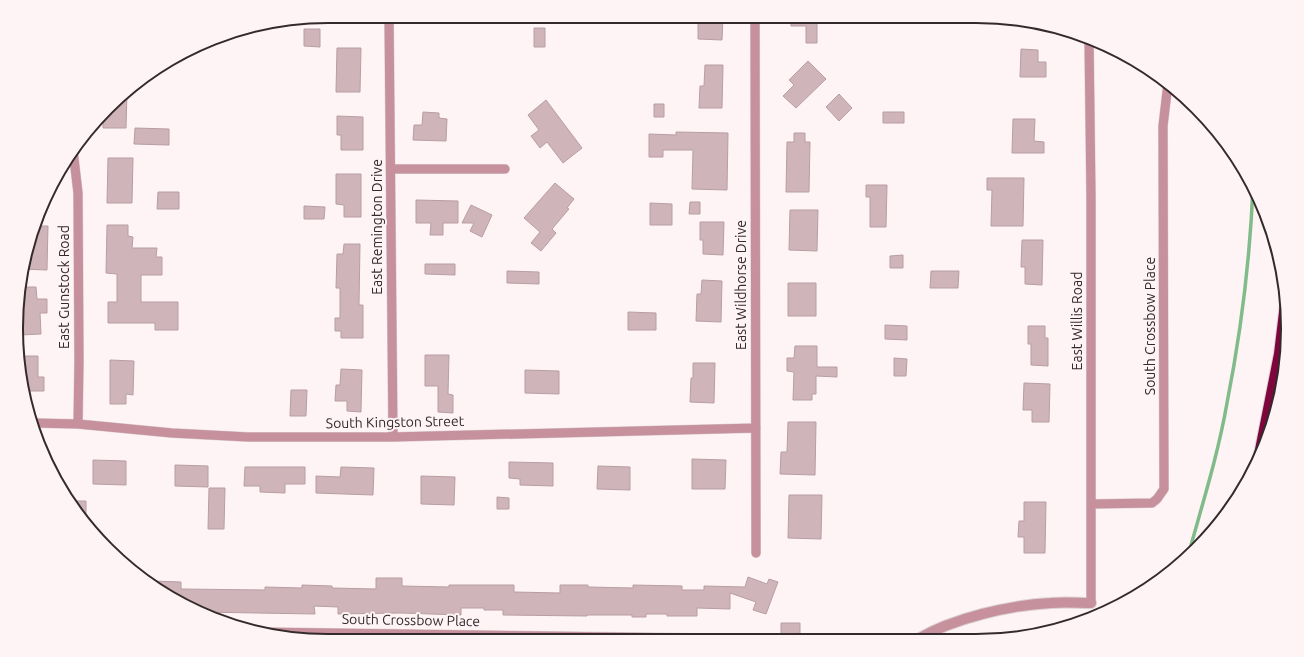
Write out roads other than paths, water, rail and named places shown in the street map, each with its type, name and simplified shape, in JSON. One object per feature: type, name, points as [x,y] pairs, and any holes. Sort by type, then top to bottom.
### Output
[{"type":"highway","points":[[1266,422],[1279,360]]},
{"type":"street","name":"East Remington Drive","points":[[389,23],[393,437]]},
{"type":"street","name":"East Wildhorse Drive","points":[[755,23],[756,553]]},
{"type":"street","name":"East Willis Road","points":[[1089,45],[1092,603]]},
{"type":"street","name":"South Crossbow Place","points":[[1091,504],[1152,503],[1164,489],[1163,126],[1167,91]]},
{"type":"street","name":"East Gunstock Road","points":[[74,159],[78,193],[78,424]]},
{"type":"street","points":[[391,169],[505,169]]},
{"type":"street","name":"South Kingston Street","points":[[38,423],[78,424],[172,433],[248,437],[393,437],[756,428]]},
{"type":"street","points":[[926,634],[973,617],[1010,608],[1052,603],[1092,603]]},
{"type":"street","name":"South Crossbow Place","points":[[307,633],[384,634]]},
{"type":"waterway","points":[[1191,546],[1214,461],[1232,376],[1241,322],[1253,200]]}]
